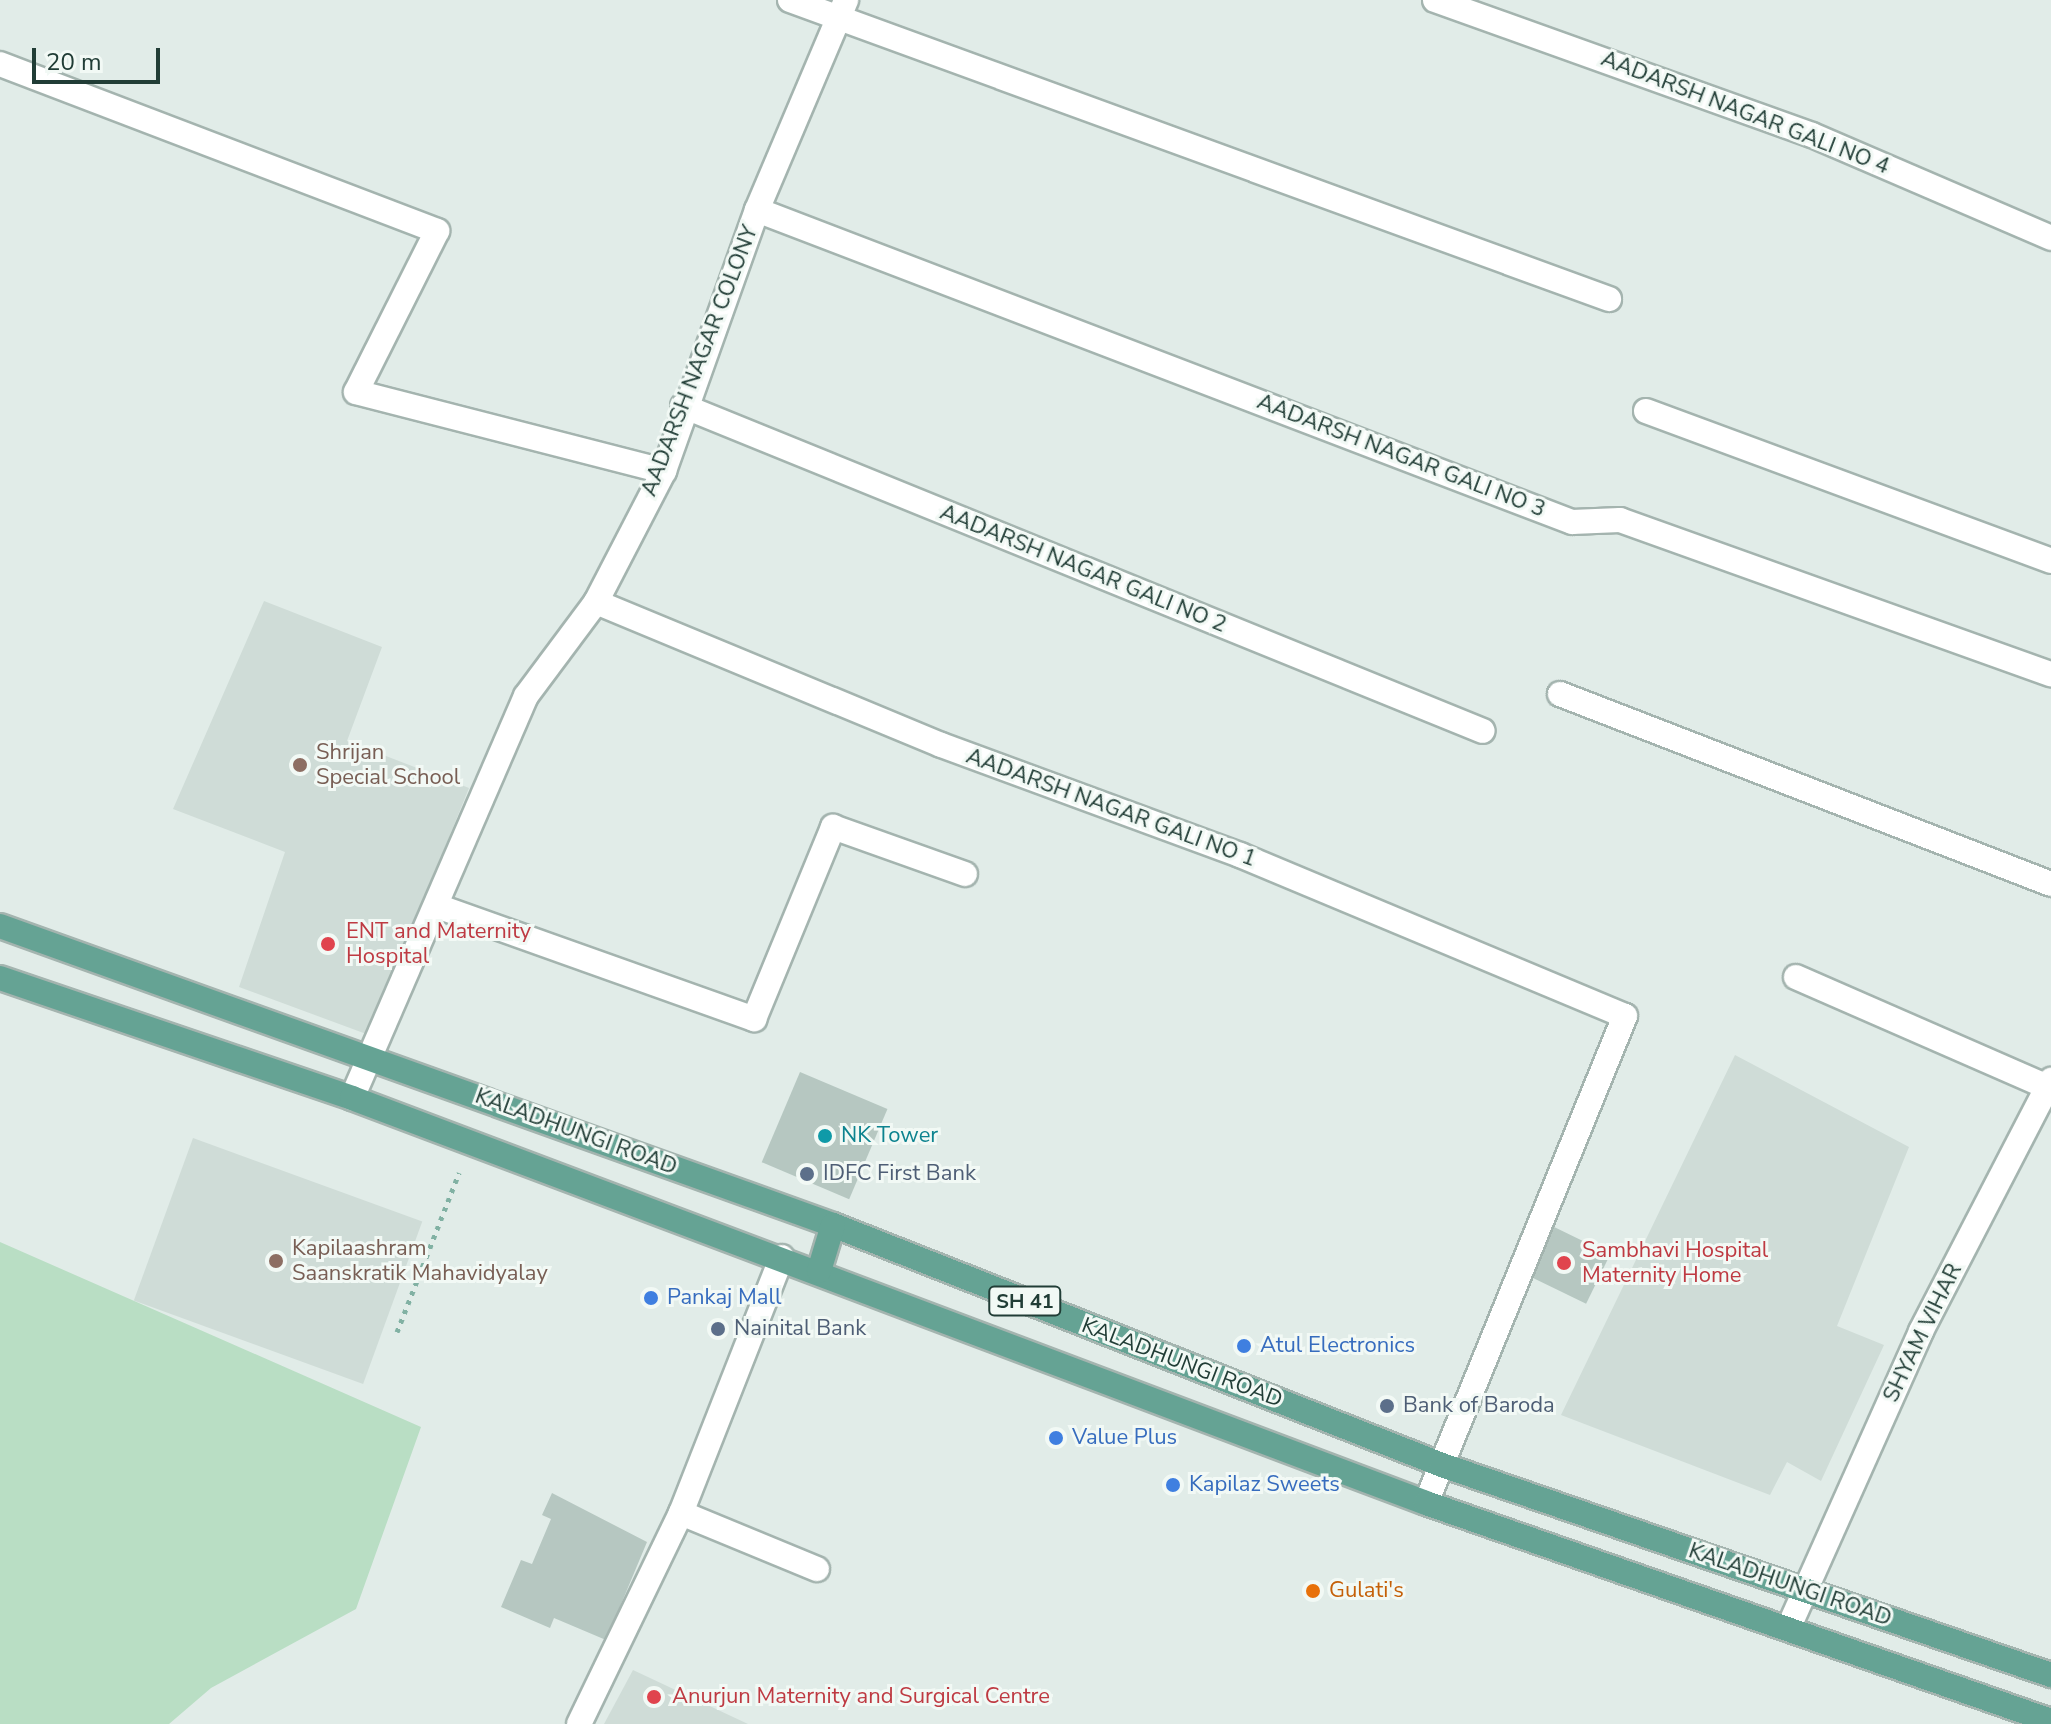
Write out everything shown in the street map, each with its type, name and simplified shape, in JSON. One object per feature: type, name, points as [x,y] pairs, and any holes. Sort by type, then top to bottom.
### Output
[{"type":"main road","name":"KALADHUNGI ROAD","points":[[0,926],[833,1225],[1442,1465],[2051,1675]]},
{"type":"main road","name":"KALADHUNGI ROAD","points":[[0,978],[352,1098],[782,1257],[1426,1503],[2051,1721]]},
{"type":"main road","points":[[819,1271],[833,1225]]},
{"type":"street","points":[[790,0],[837,23],[1191,143],[1609,299]]},
{"type":"street","name":"AADARSH NAGAR COLONY","points":[[352,1098],[526,696],[596,602],[664,471],[683,406],[757,210],[846,0]]},
{"type":"street","name":"AADARSH NAGAR GALI NO 4","points":[[1435,0],[1812,135],[2051,238]]},
{"type":"street","points":[[0,64],[437,231],[356,392],[664,471]]},
{"type":"street","name":"AADARSH NAGAR GALI NO 3","points":[[757,210],[1572,522],[1620,520],[2051,674]]},
{"type":"street","name":"AADARSH NAGAR GALI NO 2","points":[[683,406],[1483,731]]},
{"type":"street","points":[[1646,411],[2051,561]]},
{"type":"street","name":"AADARSH NAGAR GALI NO 1","points":[[596,602],[941,745],[1240,855],[1625,1016],[1442,1465]]},
{"type":"street","points":[[1560,694],[2051,884]]},
{"type":"street","points":[[437,906],[754,1019],[833,827],[965,874]]},
{"type":"street","points":[[1796,977],[2049,1084]]},
{"type":"street","name":"SHYAM VIHAR","points":[[1788,1629],[1801,1589],[1921,1331],[2049,1084]]},
{"type":"street","points":[[579,1724],[681,1513],[782,1257]]},
{"type":"street","points":[[1426,1503],[1442,1465]]},
{"type":"street","points":[[681,1513],[817,1569]]},
{"type":"path","points":[[397,1332],[471,1142]]},
{"type":"shaded area","name":"Shrijan Special School","points":[[264,601],[382,647],[347,741],[469,788],[369,1035],[239,987],[285,852],[173,809]]},
{"type":"shaded area","points":[[1735,1055],[1909,1147],[1837,1326],[1884,1345],[1821,1481],[1787,1462],[1770,1495],[1561,1415]]},
{"type":"shaded area","name":"Kapilaashram Saanskratik Mahavidyalay","points":[[193,1138],[422,1221],[363,1384],[134,1301]]},
{"type":"shaded area","name":"Anurjun Maternity and Surgical Centre","points":[[633,1670],[748,1724],[604,1724]]},
{"type":"green space","points":[[0,1242],[421,1427],[356,1609],[211,1688],[169,1724],[0,1724]]},
{"type":"building","name":"NK Tower","points":[[800,1072],[887,1109],[849,1199],[762,1162]]},
{"type":"building","points":[[1550,1225],[1610,1254],[1586,1304],[1526,1274]]},
{"type":"building","points":[[552,1493],[647,1542],[606,1640],[554,1618],[550,1628],[501,1607],[521,1560],[532,1564],[551,1519],[542,1515]]},
{"type":"place","name":"Shrijan Special School","points":[[300,765]]},
{"type":"place","name":"ENT and Maternity Hospital","points":[[328,944]]},
{"type":"place","name":"NK Tower","points":[[825,1136]]},
{"type":"place","name":"IDFC First Bank","points":[[807,1174]]},
{"type":"place","name":"Kapilaashram Saanskratik Mahavidyalay","points":[[276,1261]]},
{"type":"place","name":"Sambhavi Hospital Maternity Home","points":[[1564,1263]]},
{"type":"place","name":"Pankaj Mall","points":[[651,1298]]},
{"type":"place","name":"Nainital Bank","points":[[718,1329]]},
{"type":"place","name":"Atul Electronics","points":[[1244,1346]]},
{"type":"place","name":"Bank of Baroda","points":[[1387,1406]]},
{"type":"place","name":"Value Plus","points":[[1056,1438]]},
{"type":"place","name":"Kapilaz Sweets","points":[[1173,1485]]},
{"type":"place","name":"Gulati's","points":[[1313,1591]]},
{"type":"place","name":"Anurjun Maternity and Surgical Centre","points":[[654,1697]]}]
